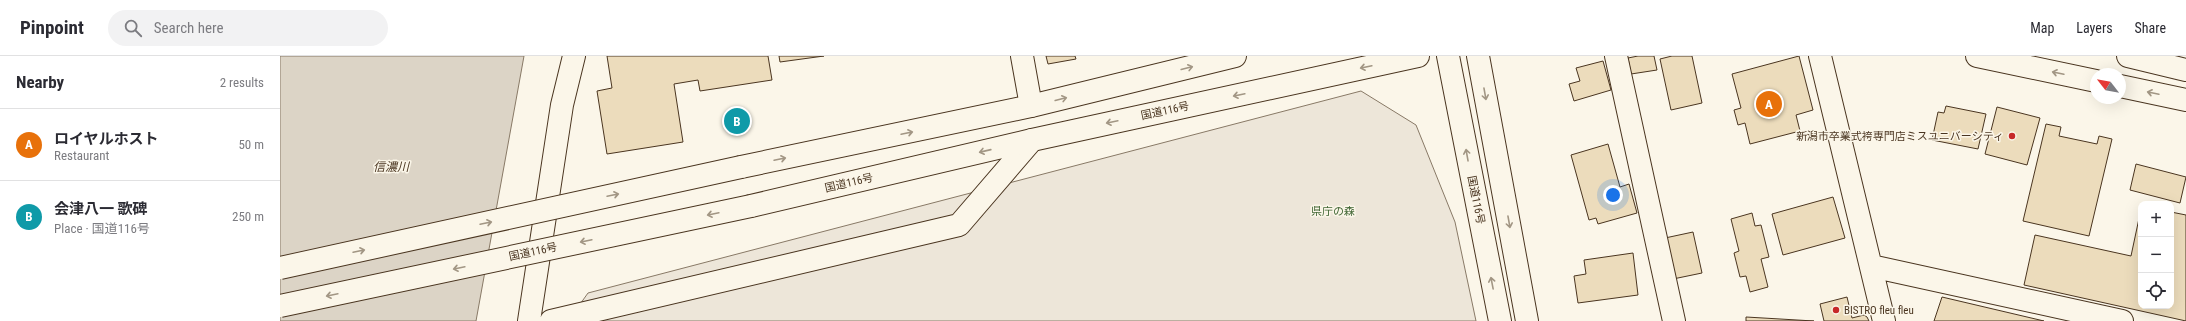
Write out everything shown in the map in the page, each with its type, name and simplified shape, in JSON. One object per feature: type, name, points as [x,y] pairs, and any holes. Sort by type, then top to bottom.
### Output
[{"type":"main road","points":[[529,321],[562,106],[574,56]]},
{"type":"main road","points":[[1022,56],[1031,106]]},
{"type":"main road","points":[[280,268],[741,167],[1031,106],[1235,56]]},
{"type":"main road","name":"国道116号","points":[[280,306],[752,206],[1032,140],[1418,56]]},
{"type":"main road","name":"国道116号","points":[[1448,56],[1500,321]]},
{"type":"main road","points":[[1478,56],[1527,321]]},
{"type":"main road","points":[[1616,56],[1674,321]]},
{"type":"main road","points":[[1820,56],[1884,321]]},
{"type":"main road","points":[[1977,56],[2090,80]]},
{"type":"main road","points":[[2128,56],[2186,70]]},
{"type":"main road","points":[[2126,87],[2186,100]]},
{"type":"main road","points":[[551,321],[959,225],[1032,140]]},
{"type":"main road","points":[[1871,266],[2122,321]]},
{"type":"green space","name":"県庁の森","points":[[1361,91],[1416,125],[1455,222],[1476,321],[568,321],[588,293]]},
{"type":"water","name":"信濃川","points":[[280,56],[524,56],[476,321],[280,321]]},
{"type":"building","points":[[607,56],[768,56],[772,80],[700,91],[698,80],[674,84],[683,142],[607,154],[597,91],[612,88]]},
{"type":"building","points":[[779,56],[824,56],[780,62]]},
{"type":"building","points":[[1046,56],[1075,56],[1076,59],[1048,64]]},
{"type":"building","points":[[1638,56],[1654,56],[1657,70],[1631,74],[1628,58]]},
{"type":"building","points":[[1672,56],[1692,56],[1702,103],[1671,110],[1660,59]]},
{"type":"building","points":[[1799,56],[1813,110],[1796,115],[1800,131],[1750,144],[1745,123],[1738,125],[1734,110],[1741,108],[1732,74]]},
{"type":"building","points":[[1603,61],[1611,90],[1574,101],[1569,84],[1580,81],[1576,68]]},
{"type":"building","points":[[1946,106],[1986,114],[1978,149],[1932,140],[1938,112],[1944,113]]},
{"type":"building","name":"新潟市卒業式袴専門店ミスユニバーシティ","points":[[1997,107],[2040,118],[2027,165],[1985,154]]},
{"type":"building","points":[[2046,124],[2061,127],[2059,136],[2097,144],[2099,136],[2112,139],[2089,236],[2023,221]]},
{"type":"building","points":[[1608,144],[1620,187],[1629,184],[1637,213],[1598,224],[1596,218],[1589,220],[1571,155]]},
{"type":"building","points":[[2136,164],[2186,177],[2180,203],[2130,190]]},
{"type":"building","points":[[1833,197],[1845,238],[1783,255],[1772,214]]},
{"type":"building","points":[[1752,213],[1755,226],[1761,225],[1769,257],[1761,259],[1768,287],[1750,292],[1746,276],[1740,277],[1734,253],[1739,251],[1731,219]]},
{"type":"building","points":[[2174,213],[2186,215],[2186,321],[2024,285],[2035,235],[2131,256],[2138,223],[2138,309],[2174,309]]},
{"type":"building","points":[[1693,232],[1702,273],[1673,279],[1665,238]]},
{"type":"building","points":[[1633,253],[1638,295],[1578,303],[1574,276],[1586,274],[1584,260]]},
{"type":"building","name":"BISTRO fleu fleu","points":[[1847,297],[1852,318],[1864,315],[1869,321],[1824,321],[1820,304]]},
{"type":"building","points":[[1942,297],[2044,321],[1934,321]]},
{"type":"building","points":[[1746,317],[1814,321],[1746,321]]},
{"type":"place","name":"ロイヤルホスト","points":[[1769,104]]},
{"type":"place","name":"会津八一 歌碑","points":[[737,121]]},
{"type":"place","name":"新潟市卒業式袴専門店ミスユニバーシティ","points":[[2012,136]]},
{"type":"place","name":"BISTRO fleu fleu","points":[[1836,310]]}]
